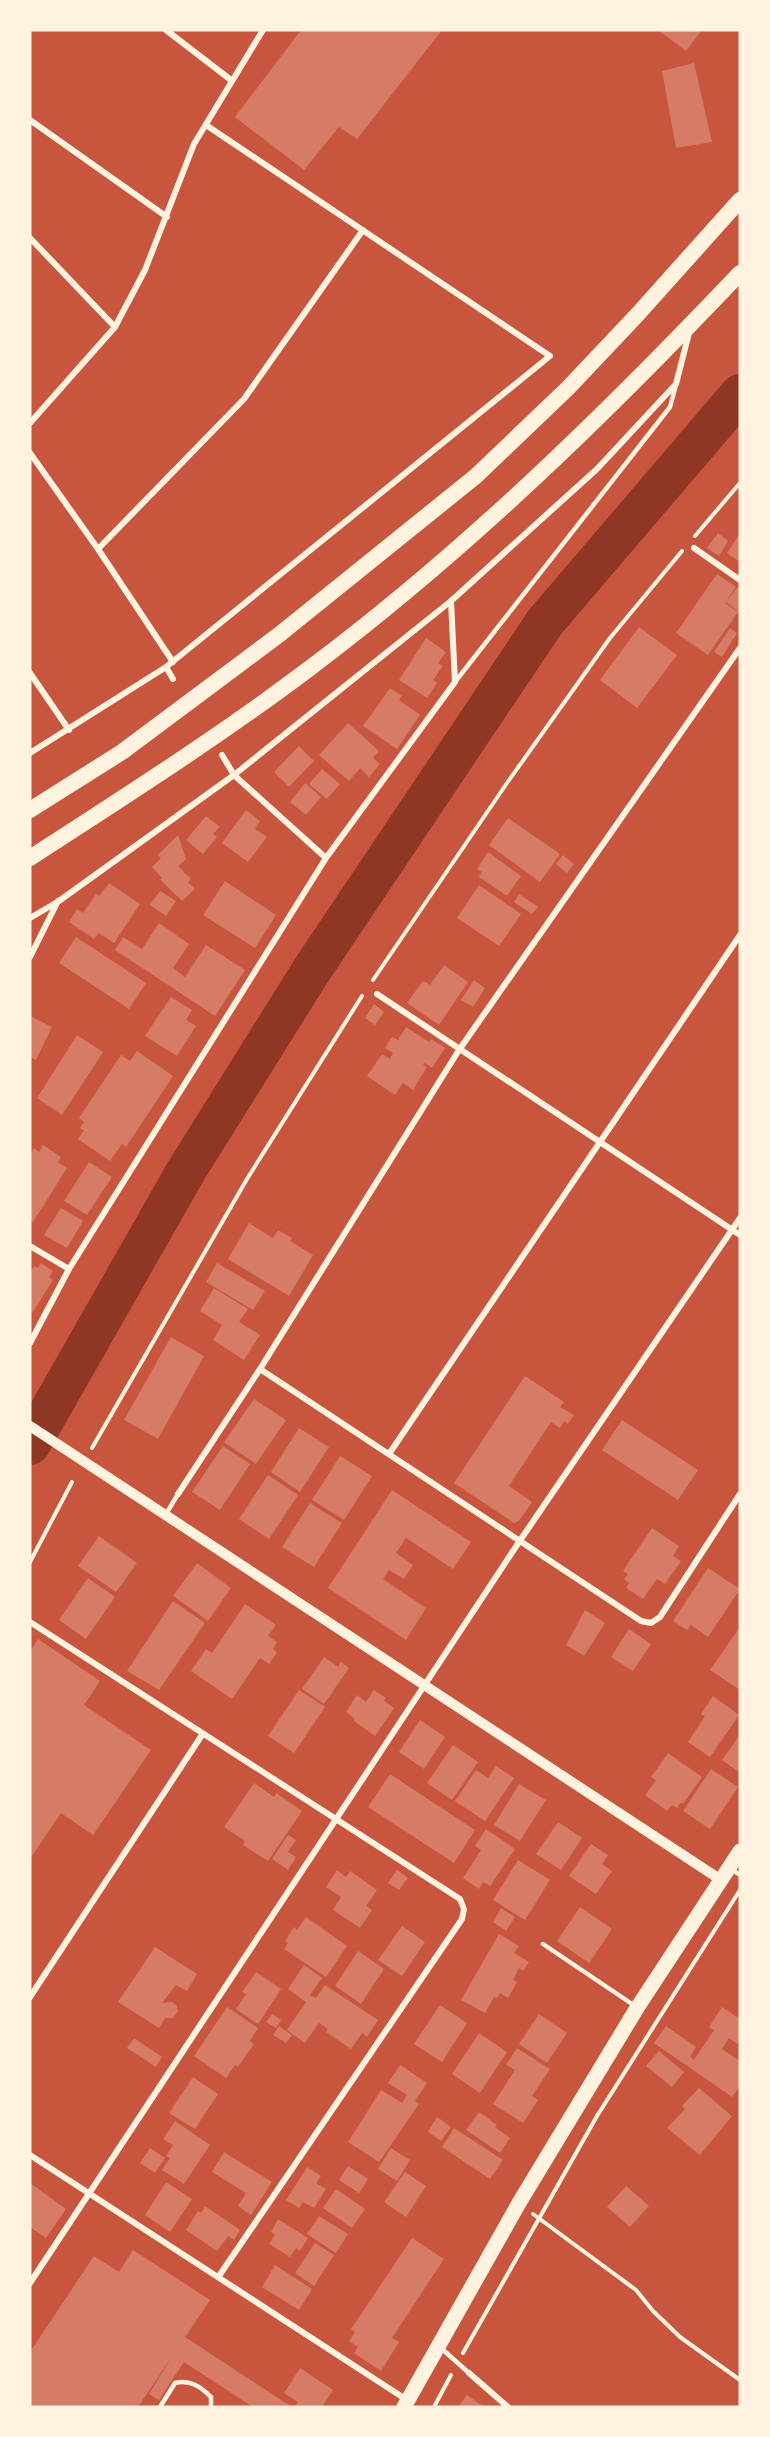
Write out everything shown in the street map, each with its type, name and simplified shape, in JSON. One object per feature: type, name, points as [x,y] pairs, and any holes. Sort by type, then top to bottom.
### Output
[{"type":"highway","points":[[30,810],[122,752],[261,648],[476,476],[568,388],[740,200]]},
{"type":"highway","points":[[30,858],[146,783],[310,668],[397,598],[503,508],[656,362],[740,273]]},
{"type":"main road","points":[[406,2403],[519,2203],[638,2008],[730,1874],[740,1851]]},
{"type":"street","points":[[166,30],[231,80]]},
{"type":"street","points":[[30,423],[115,327],[146,270],[194,144],[263,30]]},
{"type":"street","points":[[30,120],[167,217]]},
{"type":"street","points":[[30,753],[173,662],[550,356],[206,125]]},
{"type":"street","points":[[98,549],[244,399],[363,230]]},
{"type":"street","points":[[30,238],[115,327]]},
{"type":"street","points":[[30,918],[59,901],[234,775],[451,601],[597,469],[676,384],[691,324]]},
{"type":"street","points":[[30,453],[98,549],[173,662]]},
{"type":"street","points":[[694,548],[740,580]]},
{"type":"street","points":[[30,1343],[69,1269],[326,858],[455,682],[451,601]]},
{"type":"street","points":[[178,1494],[260,1369],[459,1050],[740,648]]},
{"type":"street","points":[[166,667],[173,678]]},
{"type":"street","points":[[30,673],[69,730]]},
{"type":"street","points":[[222,755],[234,775],[326,858]]},
{"type":"street","points":[[30,957],[59,901]]},
{"type":"street","points":[[390,1454],[740,935]]},
{"type":"street","points":[[377,994],[740,1235]]},
{"type":"street","points":[[30,2283],[519,1542],[740,1218]]},
{"type":"street","points":[[30,1246],[69,1269]]},
{"type":"street","points":[[260,1369],[641,1621],[651,1623],[660,1617],[740,1494]]},
{"type":"street","points":[[30,1426],[424,1686],[730,1874]]},
{"type":"street","points":[[30,1622],[202,1735],[460,1899],[464,1909],[462,1918],[219,2276]]},
{"type":"street","points":[[30,1997],[202,1735]]},
{"type":"street","points":[[30,2156],[219,2276],[406,2403]]},
{"type":"street","points":[[469,2373],[508,2407]]},
{"type":"lane","points":[[455,682],[670,407],[676,384]]},
{"type":"lane","points":[[164,1516],[178,1494]]},
{"type":"lane","points":[[543,1944],[638,2008]]},
{"type":"lane","points":[[439,2346],[469,2373]]},
{"type":"lane","points":[[160,2407],[176,2383],[183,2381],[190,2382],[204,2390],[211,2397],[211,2407]]},
{"type":"path","points":[[92,1449],[248,1179],[367,988],[507,783],[610,638],[740,483]]},
{"type":"path","points":[[30,1562],[72,1482]]},
{"type":"path","points":[[434,2407],[597,2116],[740,1890]]},
{"type":"path","points":[[519,2203],[636,2290],[653,2311],[680,2337],[740,2380]]},
{"type":"building","points":[[301,30],[442,30],[357,139],[339,127],[304,170],[235,117]]},
{"type":"building","points":[[658,30],[702,30],[686,51]]},
{"type":"building","points":[[694,63],[712,142],[676,148],[662,71]]},
{"type":"building","points":[[718,533],[728,541],[719,556],[707,548]]},
{"type":"building","points":[[740,533],[740,562],[727,553]]},
{"type":"building","points":[[717,574],[736,587],[725,603],[738,612],[708,655],[676,633]]},
{"type":"building","points":[[740,584],[740,613],[726,602]]},
{"type":"building","points":[[639,627],[677,655],[637,708],[600,680]]},
{"type":"building","points":[[730,628],[737,633],[722,657],[714,652]]},
{"type":"building","points":[[426,638],[446,652],[438,663],[443,666],[433,680],[437,683],[427,698],[399,680]]},
{"type":"building","points":[[390,688],[402,696],[399,700],[420,715],[397,749],[363,726]]},
{"type":"building","points":[[348,723],[379,751],[373,758],[380,764],[369,777],[360,768],[349,781],[319,755]]},
{"type":"building","points":[[299,746],[314,761],[289,787],[274,772]]},
{"type":"building","points":[[322,769],[340,784],[327,799],[309,784]]},
{"type":"building","points":[[305,783],[321,797],[306,815],[290,802]]},
{"type":"building","points":[[246,810],[260,821],[255,829],[267,837],[248,862],[222,843]]},
{"type":"building","points":[[206,816],[220,827],[213,834],[217,837],[203,854],[186,840]]},
{"type":"building","points":[[508,818],[560,854],[540,882],[489,845]]},
{"type":"building","points":[[178,835],[186,859],[178,866],[191,879],[188,882],[195,889],[182,901],[160,879],[162,878],[152,867],[161,858],[158,855]]},
{"type":"building","points":[[488,852],[521,876],[507,896],[479,877],[482,872],[477,869]]},
{"type":"building","points":[[563,855],[574,864],[567,873],[556,864]]},
{"type":"building","points":[[225,881],[276,915],[255,948],[203,915]]},
{"type":"building","points":[[109,883],[140,904],[114,943],[99,933],[94,939],[69,922],[77,909],[83,913],[96,894],[99,896]]},
{"type":"building","points":[[479,885],[521,914],[499,946],[457,918]]},
{"type":"building","points":[[160,891],[176,901],[166,916],[150,905]]},
{"type":"building","points":[[519,894],[538,907],[532,914],[514,902]]},
{"type":"building","points":[[159,923],[189,944],[173,968],[185,977],[206,945],[245,970],[215,1016],[115,950],[123,937],[142,949]]},
{"type":"building","points":[[76,937],[146,983],[129,1009],[59,963]]},
{"type":"building","points":[[444,965],[468,982],[439,1025],[407,1003],[423,981],[430,985]]},
{"type":"building","points":[[474,980],[485,988],[473,1007],[461,1000]]},
{"type":"building","points":[[171,997],[192,1010],[186,1020],[196,1026],[177,1056],[145,1036]]},
{"type":"building","points":[[374,1004],[384,1012],[375,1025],[365,1018]]},
{"type":"building","points":[[30,1016],[52,1027],[36,1060],[30,1057]]},
{"type":"building","points":[[406,1027],[429,1042],[431,1039],[445,1048],[432,1068],[425,1063],[423,1065],[427,1067],[413,1090],[403,1083],[395,1095],[367,1076],[382,1054],[390,1059],[393,1053],[385,1048],[392,1037],[398,1040]]},
{"type":"building","points":[[77,1035],[103,1052],[62,1115],[37,1098]]},
{"type":"building","points":[[137,1051],[173,1076],[126,1147],[122,1144],[110,1161],[78,1139],[84,1131],[80,1128],[84,1122],[79,1118],[121,1055],[130,1061]]},
{"type":"building","points":[[43,1145],[61,1157],[58,1162],[67,1168],[33,1222],[30,1220],[30,1155],[34,1148],[39,1152]]},
{"type":"building","points":[[89,1162],[112,1177],[87,1215],[64,1201]]},
{"type":"building","points":[[61,1208],[83,1221],[67,1248],[44,1235]]},
{"type":"building","points":[[249,1223],[273,1238],[278,1230],[292,1238],[290,1241],[313,1255],[289,1296],[228,1259]]},
{"type":"building","points":[[41,1263],[53,1271],[49,1277],[53,1280],[33,1312],[30,1310],[30,1273],[34,1266],[38,1268]]},
{"type":"building","points":[[217,1263],[265,1291],[253,1310],[206,1282]]},
{"type":"building","points":[[214,1288],[248,1309],[239,1322],[260,1335],[244,1360],[213,1340],[222,1325],[200,1311]]},
{"type":"building","points":[[171,1337],[204,1356],[158,1439],[124,1420]]},
{"type":"building","points":[[525,1376],[564,1402],[560,1407],[574,1415],[568,1424],[564,1421],[560,1428],[551,1422],[509,1486],[532,1502],[519,1521],[514,1523],[454,1483]]},
{"type":"building","points":[[254,1399],[286,1420],[256,1464],[224,1442]]},
{"type":"building","points":[[622,1420],[698,1470],[678,1500],[602,1450]]},
{"type":"building","points":[[299,1428],[329,1447],[300,1492],[271,1472]]},
{"type":"building","points":[[223,1446],[250,1464],[220,1510],[192,1492]]},
{"type":"building","points":[[340,1456],[372,1476],[344,1520],[312,1500]]},
{"type":"building","points":[[268,1475],[298,1495],[269,1539],[239,1519]]},
{"type":"building","points":[[392,1490],[471,1542],[453,1569],[406,1538],[396,1553],[413,1565],[404,1579],[389,1570],[383,1579],[426,1608],[406,1640],[328,1588]]},
{"type":"building","points":[[310,1503],[342,1523],[314,1567],[282,1547]]},
{"type":"building","points":[[652,1528],[679,1546],[673,1556],[681,1561],[665,1584],[657,1579],[643,1599],[626,1588],[629,1583],[624,1579],[628,1574],[623,1571]]},
{"type":"building","points":[[99,1536],[137,1563],[116,1592],[78,1566]]},
{"type":"building","points":[[197,1563],[231,1588],[208,1621],[173,1596]]},
{"type":"building","points":[[708,1568],[740,1589],[708,1637],[691,1625],[687,1630],[673,1621]]},
{"type":"building","points":[[88,1578],[115,1597],[86,1639],[59,1620]]},
{"type":"building","points":[[173,1601],[205,1623],[159,1690],[127,1671]]},
{"type":"building","points":[[245,1604],[276,1625],[268,1636],[277,1642],[273,1649],[277,1652],[269,1664],[260,1658],[232,1699],[191,1671],[206,1649],[212,1653]]},
{"type":"building","points":[[585,1610],[605,1623],[584,1656],[566,1645]]},
{"type":"building","points":[[740,1627],[740,1690],[710,1670]]},
{"type":"building","points":[[629,1629],[651,1644],[633,1671],[611,1657]]},
{"type":"building","points":[[38,1639],[100,1681],[84,1705],[151,1750],[93,1835],[61,1813],[30,1859],[30,1652]]},
{"type":"building","points":[[324,1657],[338,1667],[341,1662],[349,1668],[324,1704],[302,1689]]},
{"type":"building","points":[[299,1690],[325,1707],[294,1753],[268,1736]]},
{"type":"building","points":[[374,1690],[386,1698],[384,1701],[394,1708],[375,1736],[354,1721],[355,1719],[346,1712],[357,1695],[366,1702]]},
{"type":"building","points":[[713,1696],[739,1715],[710,1757],[688,1742],[705,1716],[701,1714]]},
{"type":"building","points":[[420,1720],[445,1737],[424,1769],[399,1752]]},
{"type":"building","points":[[740,1735],[740,1773],[722,1760]]},
{"type":"building","points":[[453,1745],[478,1762],[452,1800],[427,1783]]},
{"type":"building","points":[[668,1753],[702,1777],[683,1804],[681,1802],[677,1808],[672,1805],[667,1811],[645,1795],[656,1780],[651,1777]]},
{"type":"building","points":[[496,1766],[514,1778],[485,1821],[455,1801],[476,1770],[488,1778]]},
{"type":"building","points":[[711,1769],[738,1787],[710,1829],[683,1811]]},
{"type":"building","points":[[390,1774],[475,1830],[454,1863],[368,1807]]},
{"type":"building","points":[[254,1783],[274,1797],[276,1793],[302,1811],[268,1861],[243,1845],[245,1841],[224,1827]]},
{"type":"building","points":[[519,1784],[546,1800],[520,1841],[494,1825]]},
{"type":"building","points":[[558,1822],[582,1838],[561,1870],[536,1854]]},
{"type":"building","points":[[486,1829],[515,1849],[490,1886],[483,1882],[479,1889],[463,1878],[481,1850],[475,1846]]},
{"type":"building","points":[[288,1835],[296,1840],[288,1852],[296,1857],[288,1870],[272,1859]]},
{"type":"building","points":[[591,1844],[608,1855],[602,1864],[612,1871],[596,1894],[569,1876]]},
{"type":"building","points":[[518,1860],[550,1880],[525,1920],[493,1900]]},
{"type":"building","points":[[337,1870],[346,1877],[350,1871],[377,1890],[366,1906],[372,1910],[360,1928],[333,1910],[341,1897],[326,1887]]},
{"type":"building","points":[[397,1870],[408,1878],[399,1890],[388,1883]]},
{"type":"building","points":[[580,1907],[612,1929],[589,1963],[557,1941]]},
{"type":"building","points":[[501,1908],[515,1917],[506,1931],[493,1922]]},
{"type":"building","points":[[306,1917],[347,1946],[326,1977],[284,1949],[288,1943],[285,1941],[294,1927],[297,1930]]},
{"type":"building","points":[[402,1926],[425,1942],[402,1976],[378,1960]]},
{"type":"building","points":[[499,1934],[519,1946],[514,1953],[529,1962],[523,1971],[519,1968],[513,1980],[517,1982],[508,1998],[500,1993],[497,1998],[494,1997],[485,2013],[461,2000]]},
{"type":"building","points":[[155,1947],[197,1974],[187,1991],[176,1985],[162,2003],[172,2002],[177,2006],[178,2011],[173,2018],[165,2018],[159,2028],[118,2002]]},
{"type":"building","points":[[358,1951],[384,1969],[361,2004],[335,1986]]},
{"type":"building","points":[[304,1965],[322,1978],[310,1995],[316,1998],[325,1985],[378,2020],[367,2037],[362,2033],[351,2049],[326,2032],[328,2029],[319,2023],[305,2043],[287,2030],[306,2002],[288,1989]]},
{"type":"building","points":[[256,1972],[281,1989],[258,2024],[236,2009],[246,1994],[242,1992]]},
{"type":"building","points":[[440,2005],[467,2023],[442,2062],[414,2044]]},
{"type":"building","points":[[227,2007],[258,2028],[250,2041],[254,2044],[238,2067],[235,2065],[226,2078],[194,2056]]},
{"type":"building","points":[[722,2007],[740,2019],[740,2040],[737,2044],[729,2038],[722,2049],[740,2061],[740,2086],[732,2097],[654,2043],[666,2026],[696,2047],[690,2057],[694,2060],[714,2030],[709,2027]]},
{"type":"building","points":[[272,2014],[281,2020],[276,2028],[266,2022]]},
{"type":"building","points":[[539,2014],[567,2033],[547,2063],[519,2044]]},
{"type":"building","points":[[279,2026],[292,2035],[286,2043],[273,2035]]},
{"type":"building","points":[[479,2033],[507,2052],[480,2093],[452,2074]]},
{"type":"building","points":[[134,2038],[162,2057],[156,2067],[127,2048]]},
{"type":"building","points":[[517,2048],[550,2069],[532,2096],[538,2100],[523,2123],[493,2104],[515,2070],[506,2065]]},
{"type":"building","points":[[659,2051],[684,2072],[672,2087],[646,2066]]},
{"type":"building","points":[[400,2065],[427,2083],[415,2101],[419,2104],[379,2162],[348,2142],[381,2090],[402,2103],[407,2095],[388,2083]]},
{"type":"building","points":[[193,2077],[218,2094],[195,2129],[169,2113]]},
{"type":"building","points":[[699,2088],[732,2116],[700,2155],[667,2128],[685,2109],[682,2106]]},
{"type":"building","points":[[479,2112],[510,2138],[500,2153],[466,2130]]},
{"type":"building","points":[[437,2117],[451,2127],[441,2141],[428,2132]]},
{"type":"building","points":[[175,2121],[210,2145],[184,2184],[162,2170],[170,2158],[166,2156],[173,2145],[163,2139]]},
{"type":"building","points":[[454,2128],[503,2160],[490,2179],[442,2147]]},
{"type":"building","points":[[150,2148],[165,2158],[155,2173],[140,2163]]},
{"type":"building","points":[[391,2148],[410,2160],[397,2181],[378,2169]]},
{"type":"building","points":[[224,2152],[272,2182],[251,2215],[238,2206],[246,2193],[212,2172]]},
{"type":"building","points":[[348,2166],[368,2179],[359,2193],[339,2180]]},
{"type":"building","points":[[307,2167],[321,2176],[316,2183],[326,2189],[314,2208],[303,2202],[299,2208],[286,2200]]},
{"type":"building","points":[[405,2172],[426,2186],[406,2217],[384,2202]]},
{"type":"building","points":[[166,2182],[192,2199],[170,2232],[145,2215]]},
{"type":"building","points":[[30,2183],[66,2209],[46,2238],[30,2227]]},
{"type":"building","points":[[626,2186],[649,2206],[630,2227],[607,2207]]},
{"type":"building","points":[[336,2189],[365,2209],[352,2228],[323,2208]]},
{"type":"building","points":[[205,2206],[240,2230],[234,2240],[228,2236],[217,2251],[186,2230],[198,2211],[201,2213]]},
{"type":"building","points":[[319,2216],[348,2234],[336,2253],[307,2234]]},
{"type":"building","points":[[278,2219],[308,2238],[300,2251],[296,2248],[290,2257],[269,2244],[275,2235],[271,2232]]},
{"type":"building","points":[[412,2238],[444,2259],[392,2338],[399,2342],[381,2371],[354,2353],[358,2347],[349,2341],[355,2332],[351,2329]]},
{"type":"building","points":[[315,2243],[334,2255],[314,2286],[295,2273]]},
{"type":"building","points":[[133,2250],[210,2300],[185,2337],[292,2407],[253,2407],[184,2362],[159,2400],[149,2394],[173,2355],[138,2407],[30,2407],[30,2352],[94,2256],[119,2272]]},
{"type":"building","points":[[275,2265],[312,2289],[299,2310],[262,2287]]},
{"type":"building","points":[[300,2368],[333,2390],[322,2407],[294,2407],[298,2402],[284,2393]]},
{"type":"building","points":[[467,2395],[484,2407],[458,2407]]},
{"type":"waterway","points":[[30,1445],[186,1171],[311,971],[545,622],[740,394]]}]
